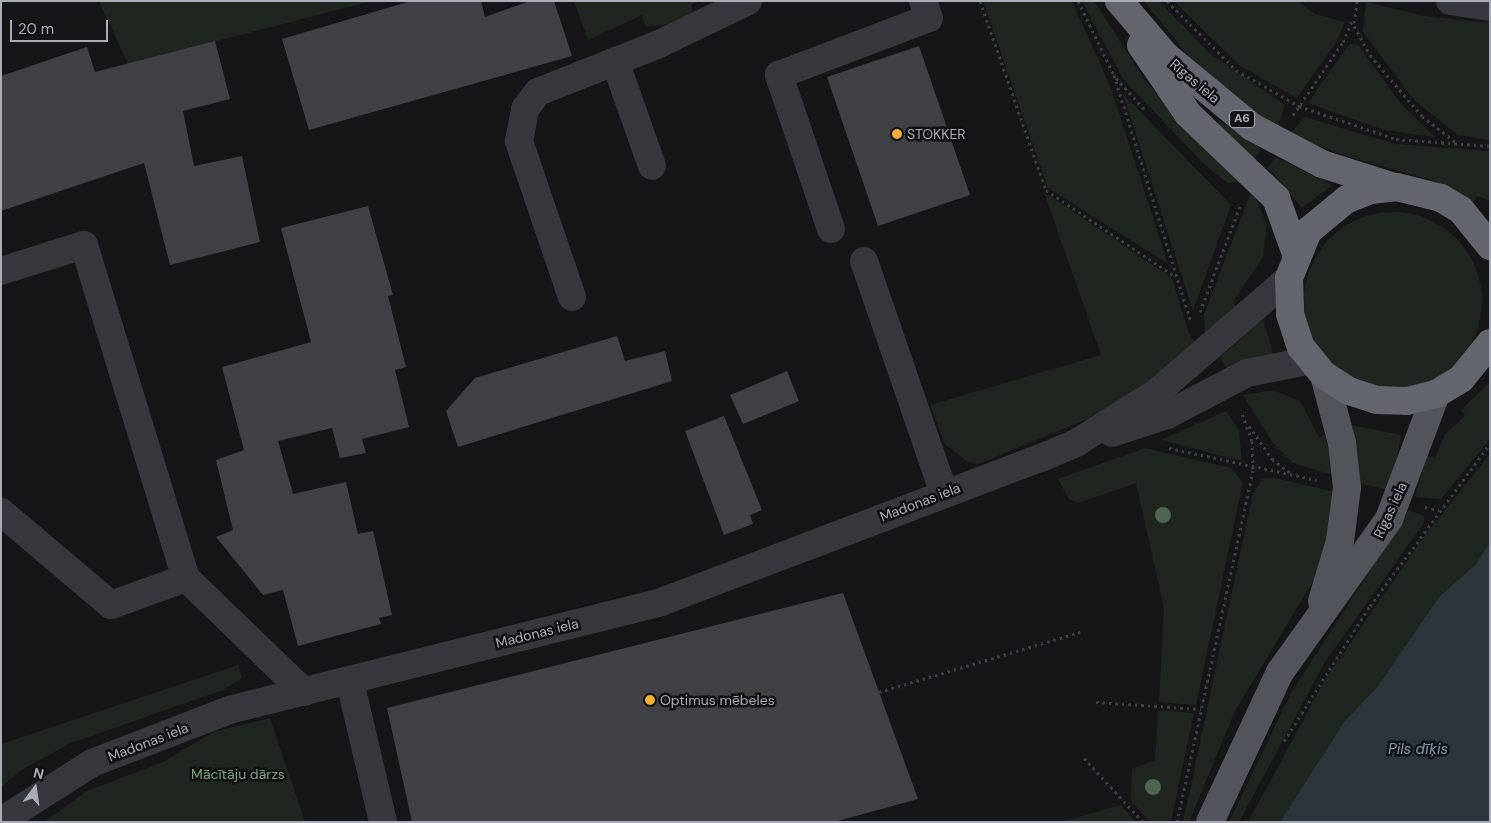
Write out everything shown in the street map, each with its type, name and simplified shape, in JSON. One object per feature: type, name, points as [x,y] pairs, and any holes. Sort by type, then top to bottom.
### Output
[{"type":"highway","name":"Rīgas iela","points":[[1292,266],[1276,198],[1169,91],[1119,1],[1166,56],[1252,127],[1322,164],[1397,187]]},
{"type":"highway","name":"A6","points":[[1486,233],[1441,198],[1397,187],[1363,193],[1326,212],[1292,266],[1290,314],[1302,347],[1318,368],[1348,391],[1377,400],[1407,401],[1436,394],[1461,379],[1490,343]]},
{"type":"main road","name":"Rīgas iela","points":[[1318,368],[1342,443],[1347,486],[1340,541],[1319,612]]},
{"type":"main road","name":"Rīgas iela","points":[[1210,822],[1248,732],[1319,612],[1374,545],[1398,500],[1436,394]]},
{"type":"street","points":[[572,297],[519,142],[525,109],[538,92],[616,61],[748,1]]},
{"type":"street","points":[[831,229],[779,75],[929,18],[923,1]]},
{"type":"street","points":[[1450,1],[1490,7]]},
{"type":"street","points":[[616,61],[652,166]]},
{"type":"street","points":[[1,270],[84,245],[186,578],[304,692]]},
{"type":"street","points":[[864,260],[944,493]]},
{"type":"street","name":"Madonas iela","points":[[1076,443],[1179,375],[1292,266]]},
{"type":"street","name":"Madonas iela","points":[[1,821],[92,763],[229,710],[350,682],[661,602],[1076,443],[1167,415],[1247,373],[1318,368]]},
{"type":"street","points":[[1,512],[111,605],[186,578]]},
{"type":"street","points":[[350,682],[383,822]]},
{"type":"path","points":[[980,1],[1046,190],[1177,277]]},
{"type":"path","points":[[1167,1],[1236,70],[1298,106],[1374,134],[1490,146]]},
{"type":"path","points":[[1357,1],[1354,26],[1370,55],[1422,116],[1459,144]]},
{"type":"path","points":[[1247,424],[1272,459],[1296,476]]},
{"type":"path","points":[[1282,745],[1330,665],[1439,510],[1490,444]]},
{"type":"path","points":[[1166,447],[1347,486]]},
{"type":"path","points":[[1398,500],[1439,510]]},
{"type":"path","points":[[879,692],[1080,632]]},
{"type":"path","points":[[1096,702],[1201,709]]},
{"type":"path","points":[[1084,758],[1144,822]]},
{"type":"green space","points":[[99,1],[372,1],[128,64]]},
{"type":"green space","points":[[574,1],[700,1],[691,5],[694,14],[667,24],[646,27],[642,15],[588,40]]},
{"type":"green space","points":[[983,1],[1072,1],[1111,88],[1168,264],[1048,188]]},
{"type":"green space","points":[[1082,1],[1094,1],[1146,82],[1240,179],[1239,182],[1227,183],[1201,161],[1123,79]]},
{"type":"green space","points":[[1144,1],[1159,1],[1208,52],[1285,105],[1278,127],[1241,104],[1194,63]]},
{"type":"green space","points":[[1174,1],[1297,1],[1315,14],[1345,22],[1336,43],[1297,98],[1240,66]]},
{"type":"green space","points":[[1366,2],[1424,16],[1490,23],[1490,140],[1458,135],[1415,101],[1363,32]]},
{"type":"green space","points":[[1349,44],[1358,45],[1402,105],[1435,137],[1384,130],[1308,103]]},
{"type":"green space","points":[[1123,94],[1231,205],[1193,311]]},
{"type":"green space","points":[[1305,117],[1395,144],[1490,151],[1490,201],[1477,196],[1474,202],[1432,180],[1343,155],[1290,134]]},
{"type":"green space","points":[[1220,120],[1261,149],[1255,159],[1216,125]]},
{"type":"green space","points":[[1275,157],[1330,184],[1330,187],[1302,208],[1268,168]]},
{"type":"green space","points":[[1252,190],[1267,225],[1263,257],[1233,302],[1237,307],[1205,333],[1204,314]]},
{"type":"green space","points":[[1044,192],[1172,278],[1188,331],[1197,347],[1115,408],[978,464],[968,462],[945,444],[930,405],[1101,355]]},
{"type":"green space","points":[[1384,212],[1402,212],[1419,215],[1435,222],[1450,232],[1462,244],[1472,259],[1479,275],[1482,301],[1481,318],[1476,335],[1462,358],[1450,370],[1435,380],[1419,387],[1402,390],[1384,390],[1367,387],[1351,380],[1336,370],[1324,358],[1314,343],[1307,327],[1304,310],[1304,292],[1307,275],[1314,259],[1324,244],[1336,232],[1351,222],[1367,215]]},
{"type":"green space","points":[[1263,319],[1273,353],[1228,370],[1220,357]]},
{"type":"green space","points":[[1490,382],[1490,439],[1441,499],[1415,497],[1427,456],[1435,458],[1445,434],[1465,416],[1461,410]]},
{"type":"green space","points":[[1273,390],[1300,401],[1319,437],[1325,435],[1335,476],[1293,463],[1272,442],[1243,395]]},
{"type":"green space","points":[[1226,411],[1239,430],[1242,461],[1161,440]]},
{"type":"green space","points":[[1351,425],[1401,435],[1391,491],[1360,483]]},
{"type":"green space","points":[[1145,448],[1231,468],[1243,482],[1196,705],[1159,702],[1164,608],[1136,483],[1078,503],[1069,499],[1058,479]]},
{"type":"green space","points":[[1490,454],[1490,542],[1476,564],[1439,597],[1378,686],[1344,722],[1280,822],[1248,822],[1326,678],[1423,538]]},
{"type":"green space","points":[[1275,478],[1335,492],[1328,538],[1316,576],[1235,711],[1189,822],[1183,822],[1253,493],[1263,479]]},
{"type":"green space","points":[[1409,510],[1424,516],[1424,523],[1325,662],[1239,822],[1229,822],[1291,693]]},
{"type":"green space","points":[[238,665],[242,678],[223,690],[71,743],[23,769],[1,787],[1,744]]},
{"type":"green space","points":[[1158,710],[1194,713],[1171,822],[1150,822],[1131,801],[1132,769],[1155,760]]},
{"type":"green space","name":"Mācītāju dārzs","points":[[270,718],[305,822],[44,822],[87,791],[163,762],[213,732]]},
{"type":"green space","points":[[1121,805],[1136,822],[1061,822]]},
{"type":"water","name":"Pils dīķis","points":[[1490,542],[1490,822],[1280,822],[1344,722],[1378,686],[1439,597],[1476,564]]},
{"type":"building","points":[[411,1],[481,1],[485,17],[530,1],[554,1],[572,56],[309,130],[282,39]]},
{"type":"building","points":[[215,41],[230,99],[183,111],[194,166],[242,156],[260,242],[170,265],[144,163],[1,211],[1,76],[87,47],[95,72]]},
{"type":"building","points":[[919,46],[970,195],[878,226],[827,77]]},
{"type":"building","points":[[368,206],[393,295],[388,296],[406,367],[395,370],[409,427],[362,439],[366,453],[340,458],[332,428],[278,441],[293,494],[346,482],[358,534],[373,531],[392,615],[379,618],[381,624],[298,646],[283,590],[263,595],[216,537],[233,530],[216,460],[244,450],[222,367],[311,342],[281,228]]},
{"type":"building","points":[[617,336],[625,361],[665,351],[672,381],[458,447],[446,411],[475,378]]},
{"type":"building","points":[[787,371],[799,401],[743,424],[730,395]]},
{"type":"building","points":[[724,416],[762,510],[750,515],[753,524],[724,535],[685,431]]},
{"type":"building","name":"Optimus mēbeles","points":[[843,593],[918,799],[834,822],[412,822],[387,708]]},
{"type":"place","name":"STOKKER","points":[[897,134]]},
{"type":"place","name":"Optimus mēbeles","points":[[650,700]]}]
